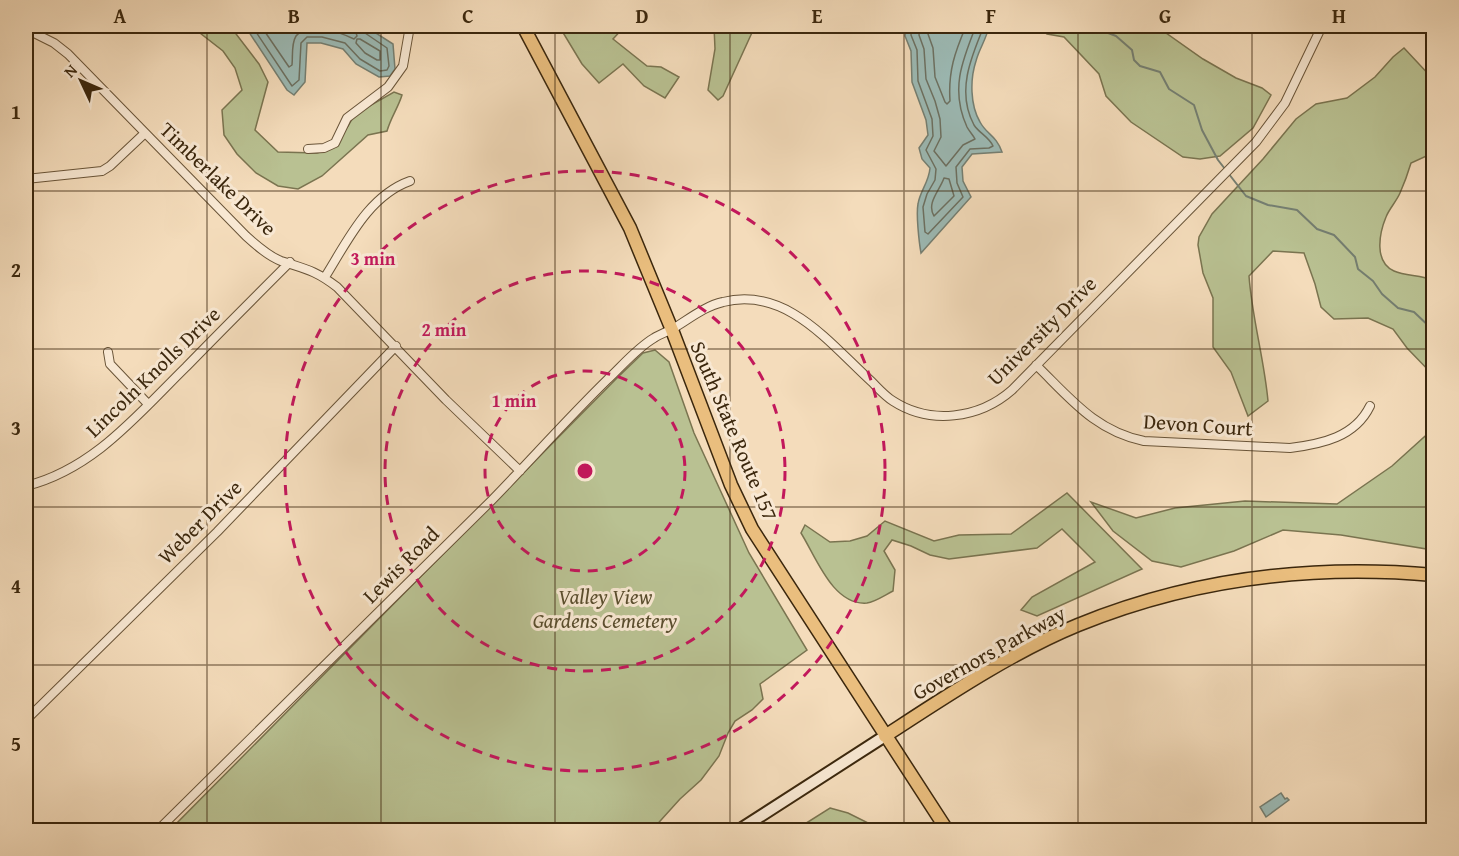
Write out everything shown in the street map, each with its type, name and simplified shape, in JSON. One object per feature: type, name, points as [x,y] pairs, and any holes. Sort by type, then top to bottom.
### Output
[{"type":"main road","name":"South State Route 157","points":[[523,26],[618,203],[672,330],[727,477],[752,529],[947,831]]},
{"type":"main road","name":"Governors Parkway","points":[[885,736],[985,673],[1077,625],[1179,591],[1249,577],[1299,572],[1354,570],[1434,575]]},
{"type":"main road","points":[[739,831],[885,736]]},
{"type":"street","points":[[308,149],[324,148],[335,142],[347,118],[388,87],[403,66],[410,26]]},
{"type":"street","name":"University Drive","points":[[672,330],[688,318],[720,302],[763,300],[781,306],[807,322],[892,401],[910,410],[939,416],[963,415],[983,409],[1005,396],[1256,142],[1285,103],[1322,26]]},
{"type":"street","name":"Timberlake Drive","points":[[26,29],[54,43],[68,54],[246,236],[280,260],[305,267],[337,286],[446,400],[520,471]]},
{"type":"street","points":[[26,179],[102,171],[145,133]]},
{"type":"street","points":[[325,278],[375,203],[394,187],[410,181]]},
{"type":"street","name":"Lincoln Knolls Drive","points":[[26,486],[57,476],[111,441],[290,262]]},
{"type":"street","name":"Lewis Road","points":[[158,831],[520,471],[633,355],[652,339],[672,330]]},
{"type":"street","name":"Weber Drive","points":[[26,720],[218,532],[396,346]]},
{"type":"street","points":[[108,352],[110,364],[148,404]]},
{"type":"street","name":"Devon Court","points":[[1036,365],[1104,427],[1144,441],[1290,448],[1312,445],[1350,430],[1370,406]]},
{"type":"green space","points":[[191,26],[230,26],[259,64],[268,82],[255,130],[278,152],[317,153],[327,150],[348,126],[355,114],[394,92],[402,95],[387,131],[368,135],[322,176],[298,189],[278,186],[256,173],[237,154],[224,135],[222,110],[242,90],[235,68],[223,51]]},
{"type":"green space","points":[[559,26],[625,26],[613,39],[647,66],[661,67],[679,77],[665,98],[644,86],[623,64],[599,83],[582,64]]},
{"type":"green space","points":[[714,26],[755,26],[723,96],[718,100],[708,90],[715,49]]},
{"type":"green space","points":[[1036,26],[1156,26],[1203,59],[1236,78],[1262,88],[1271,95],[1253,128],[1220,156],[1200,159],[1183,157],[1131,122],[1106,96],[1099,74],[1064,37],[1047,34]]},
{"type":"green space","points":[[1404,48],[1433,79],[1433,153],[1411,163],[1400,193],[1386,217],[1381,231],[1380,247],[1383,261],[1394,271],[1433,281],[1433,375],[1407,348],[1393,329],[1368,318],[1334,319],[1321,307],[1304,253],[1273,251],[1249,276],[1268,401],[1248,416],[1231,372],[1213,347],[1213,298],[1203,273],[1198,245],[1199,237],[1212,214],[1296,119],[1316,104],[1347,98],[1375,77]]},
{"type":"green space","name":"Valley View Gardens Cemetery","points":[[655,350],[669,362],[694,433],[749,553],[807,650],[760,684],[763,699],[752,710],[735,721],[719,756],[701,780],[652,830],[170,830],[617,378],[643,353]]},
{"type":"green space","points":[[1433,429],[1433,550],[1341,535],[1283,530],[1234,551],[1181,567],[1152,561],[1113,531],[1091,502],[1136,518],[1175,508],[1245,501],[1337,504],[1392,466]]},
{"type":"green space","points":[[1067,493],[1142,569],[1037,616],[1021,610],[1032,597],[1095,562],[1062,529],[1037,548],[949,559],[930,555],[892,540],[884,551],[895,570],[893,591],[867,603],[855,602],[844,597],[835,588],[801,533],[805,525],[830,542],[850,541],[867,536],[885,521],[934,541],[959,535],[1011,534]]},
{"type":"green space","points":[[830,808],[848,813],[880,829],[906,830],[800,830],[800,827]]},
{"type":"water","points":[[245,26],[365,26],[393,44],[395,69],[390,76],[379,77],[356,64],[343,49],[321,43],[307,43],[305,82],[294,95],[287,90]]},
{"type":"water","points":[[906,26],[989,26],[974,68],[973,100],[980,122],[997,142],[1002,152],[972,154],[962,167],[963,181],[971,197],[921,253],[917,209],[930,168],[922,159],[919,148],[928,135],[926,120],[912,82],[911,51],[905,36]]},
{"type":"water","points":[[1281,793],[1285,799],[1289,800],[1266,817],[1260,807]]},
{"type":"waterway","points":[[1096,26],[1116,36],[1132,50],[1134,60],[1140,66],[1160,72],[1169,89],[1194,105],[1202,130],[1218,160],[1246,196],[1268,205],[1297,210],[1317,229],[1334,235],[1355,257],[1358,269],[1373,281],[1382,294],[1398,308],[1414,312],[1434,331]]}]
